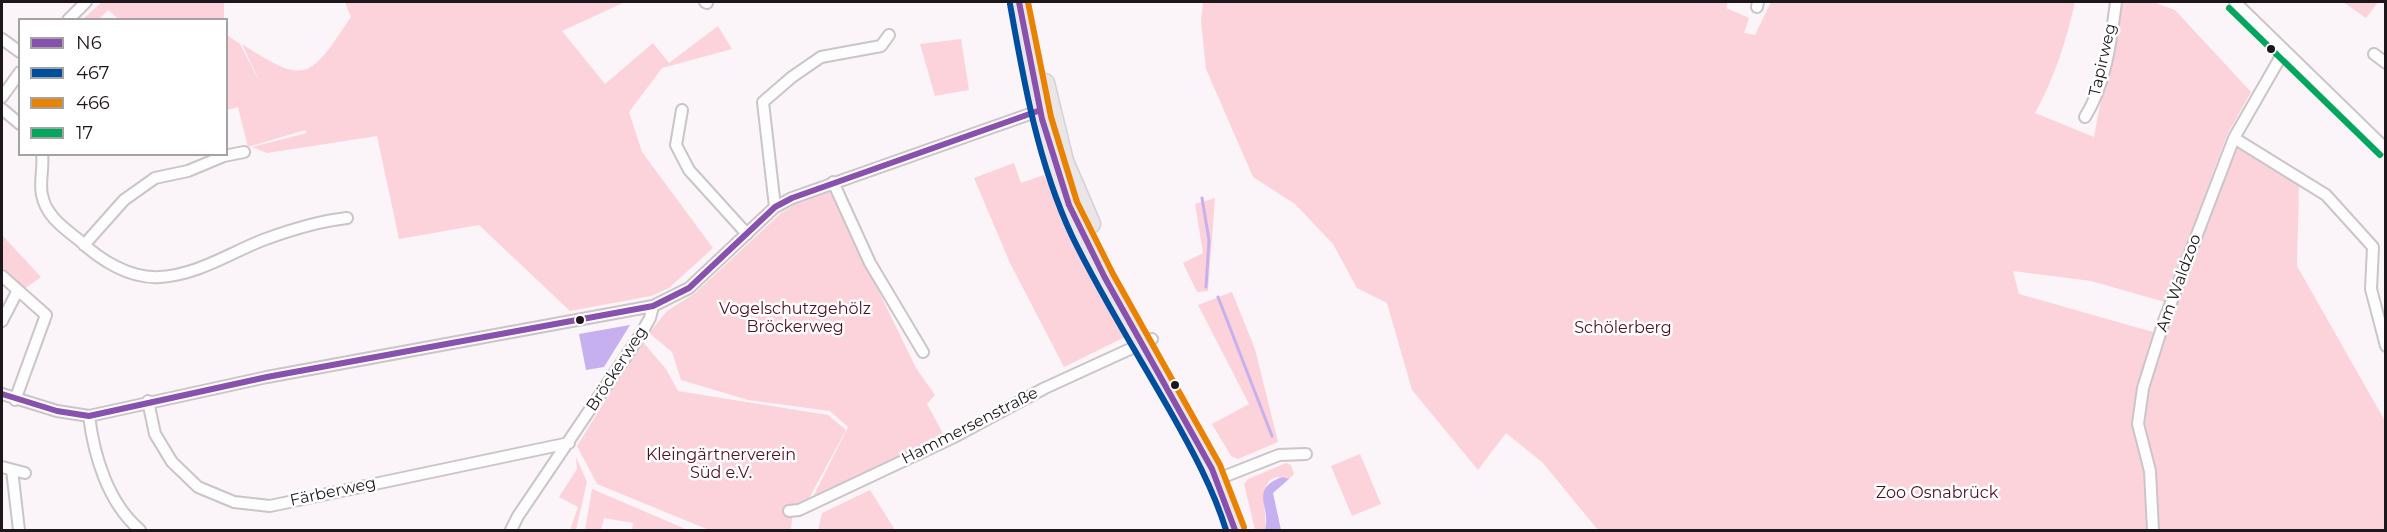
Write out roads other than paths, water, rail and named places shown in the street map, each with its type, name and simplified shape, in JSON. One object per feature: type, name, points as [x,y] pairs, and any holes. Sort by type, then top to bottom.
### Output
[{"type":"main road","points":[[1018,2],[1063,193],[1085,240],[1147,341],[1223,477],[1246,531]]},
{"type":"main road","points":[[1030,2],[1044,109]]},
{"type":"main road","points":[[1223,477],[1235,531]]},
{"type":"street","points":[[70,18],[86,2]]},
{"type":"street","name":"Tapirweg","points":[[2085,117],[2096,101],[2102,78],[2115,2]]},
{"type":"street","points":[[2235,2],[2385,149]]},
{"type":"street","points":[[775,207],[763,102],[792,77],[821,57],[881,46],[889,35]]},
{"type":"street","points":[[2,39],[18,51]]},
{"type":"street","name":"Am Waldzoo","points":[[2153,531],[2150,471],[2138,424],[2143,388],[2164,321],[2234,138],[2284,51]]},
{"type":"street","points":[[2374,54],[2385,63]]},
{"type":"street","points":[[2,97],[18,75]]},
{"type":"street","name":"Bröckerweg","points":[[512,531],[518,516],[646,326],[653,306],[689,288],[775,207],[833,182],[1044,109]]},
{"type":"street","points":[[2,110],[18,122]]},
{"type":"street","points":[[682,110],[676,146],[689,170],[747,234]]},
{"type":"street","points":[[2234,138],[2326,195],[2373,247],[2371,289],[2385,346]]},
{"type":"street","points":[[228,155],[244,152]]},
{"type":"street","points":[[42,156],[41,194],[52,217],[84,245],[119,270],[159,277],[212,264],[262,240],[330,220],[347,218]]},
{"type":"street","points":[[84,245],[124,200],[155,178],[188,171],[225,156]]},
{"type":"street","points":[[833,182],[870,264],[923,352]]},
{"type":"street","points":[[2,276],[46,315],[15,400]]},
{"type":"street","points":[[2,321],[17,291]]},
{"type":"street","points":[[2,394],[15,400],[57,411],[89,416],[148,401],[653,306]]},
{"type":"street","name":"Hammersenstraße","points":[[789,512],[799,510],[952,438],[1045,388],[1147,341]]},
{"type":"street","name":"Färberweg","points":[[148,401],[155,434],[172,462],[198,487],[234,502],[270,506],[569,443]]},
{"type":"street","points":[[89,416],[93,446],[109,488],[140,531]]},
{"type":"street","points":[[1223,477],[1279,455],[1306,454]]},
{"type":"street","points":[[19,531],[7,469],[25,473]]},
{"type":"waterway","points":[[1202,198],[1209,240],[1206,287]]},
{"type":"waterway","points":[[1218,297],[1272,436]]},
{"type":"park label","name":"Vogelschutzgehölz Bröckerweg","points":[[795,318]]},
{"type":"park label","name":"Schölerberg","points":[[1623,328]]},
{"type":"park label","name":"Kleingärtnerverein Süd e.V.","points":[[721,464]]},
{"type":"park label","name":"Zoo Osnabrück","points":[[1937,493]]}]
